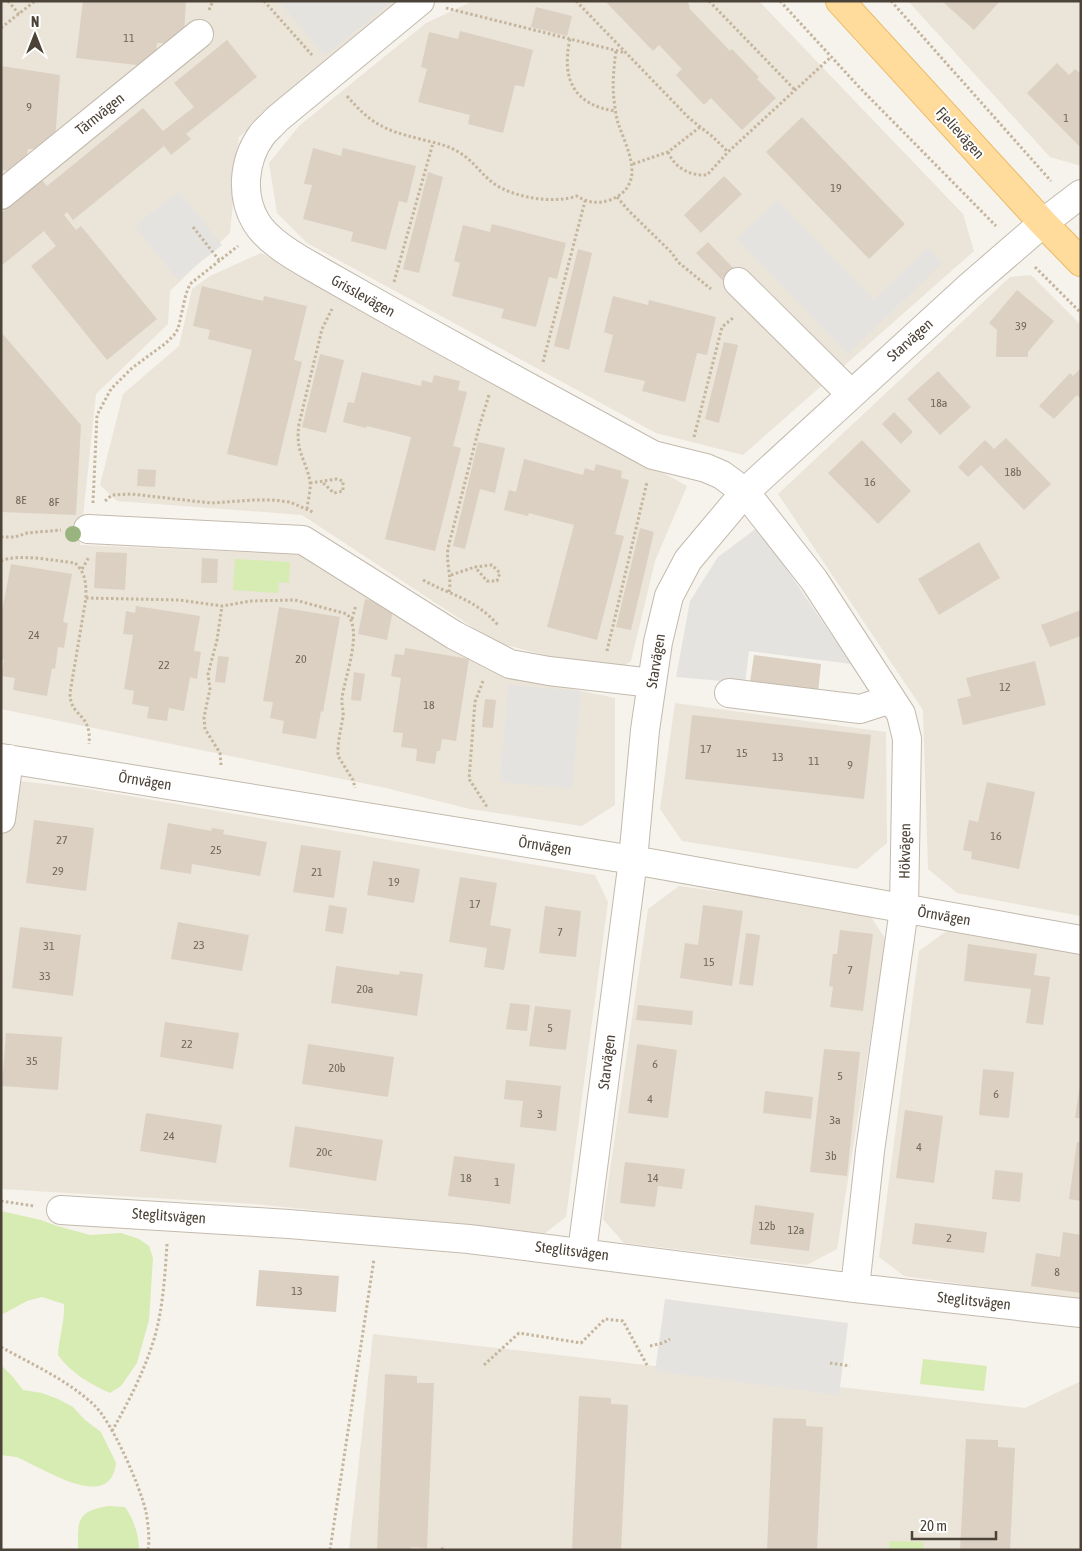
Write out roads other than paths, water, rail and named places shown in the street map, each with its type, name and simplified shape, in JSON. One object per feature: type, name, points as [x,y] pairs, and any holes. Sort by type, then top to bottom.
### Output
[{"type":"main road","name":"Fjelievägen","points":[[840,1],[1042,223],[1081,262]]},
{"type":"street","name":"Grisslevägen","points":[[429,4],[330,76],[277,119],[262,135],[254,149],[248,166],[246,181],[250,210],[256,223],[280,246],[300,260],[396,314],[653,455],[706,468],[722,475],[745,492]]},
{"type":"street","name":"Tärnvägen","points":[[1,194],[199,34]]},
{"type":"street","name":"Starvägen","points":[[582,1252],[633,860],[645,730],[658,642],[669,596],[688,560],[745,492],[1015,246],[1075,198]]},
{"type":"street","points":[[738,282],[852,394]]},
{"type":"street","name":"Hökvägen","points":[[745,492],[814,580],[901,714],[908,739],[904,909],[870,1151],[855,1288]]},
{"type":"street","points":[[83,523],[303,540],[454,635],[510,664],[652,683]]},
{"type":"street","points":[[729,693],[860,709],[891,699]]},
{"type":"street","name":"Örnvägen","points":[[1,819],[5,758],[633,860],[1081,940]]},
{"type":"street","name":"Steglitsvägen","points":[[61,1210],[378,1230],[469,1238],[855,1288],[1081,1313]]}]
